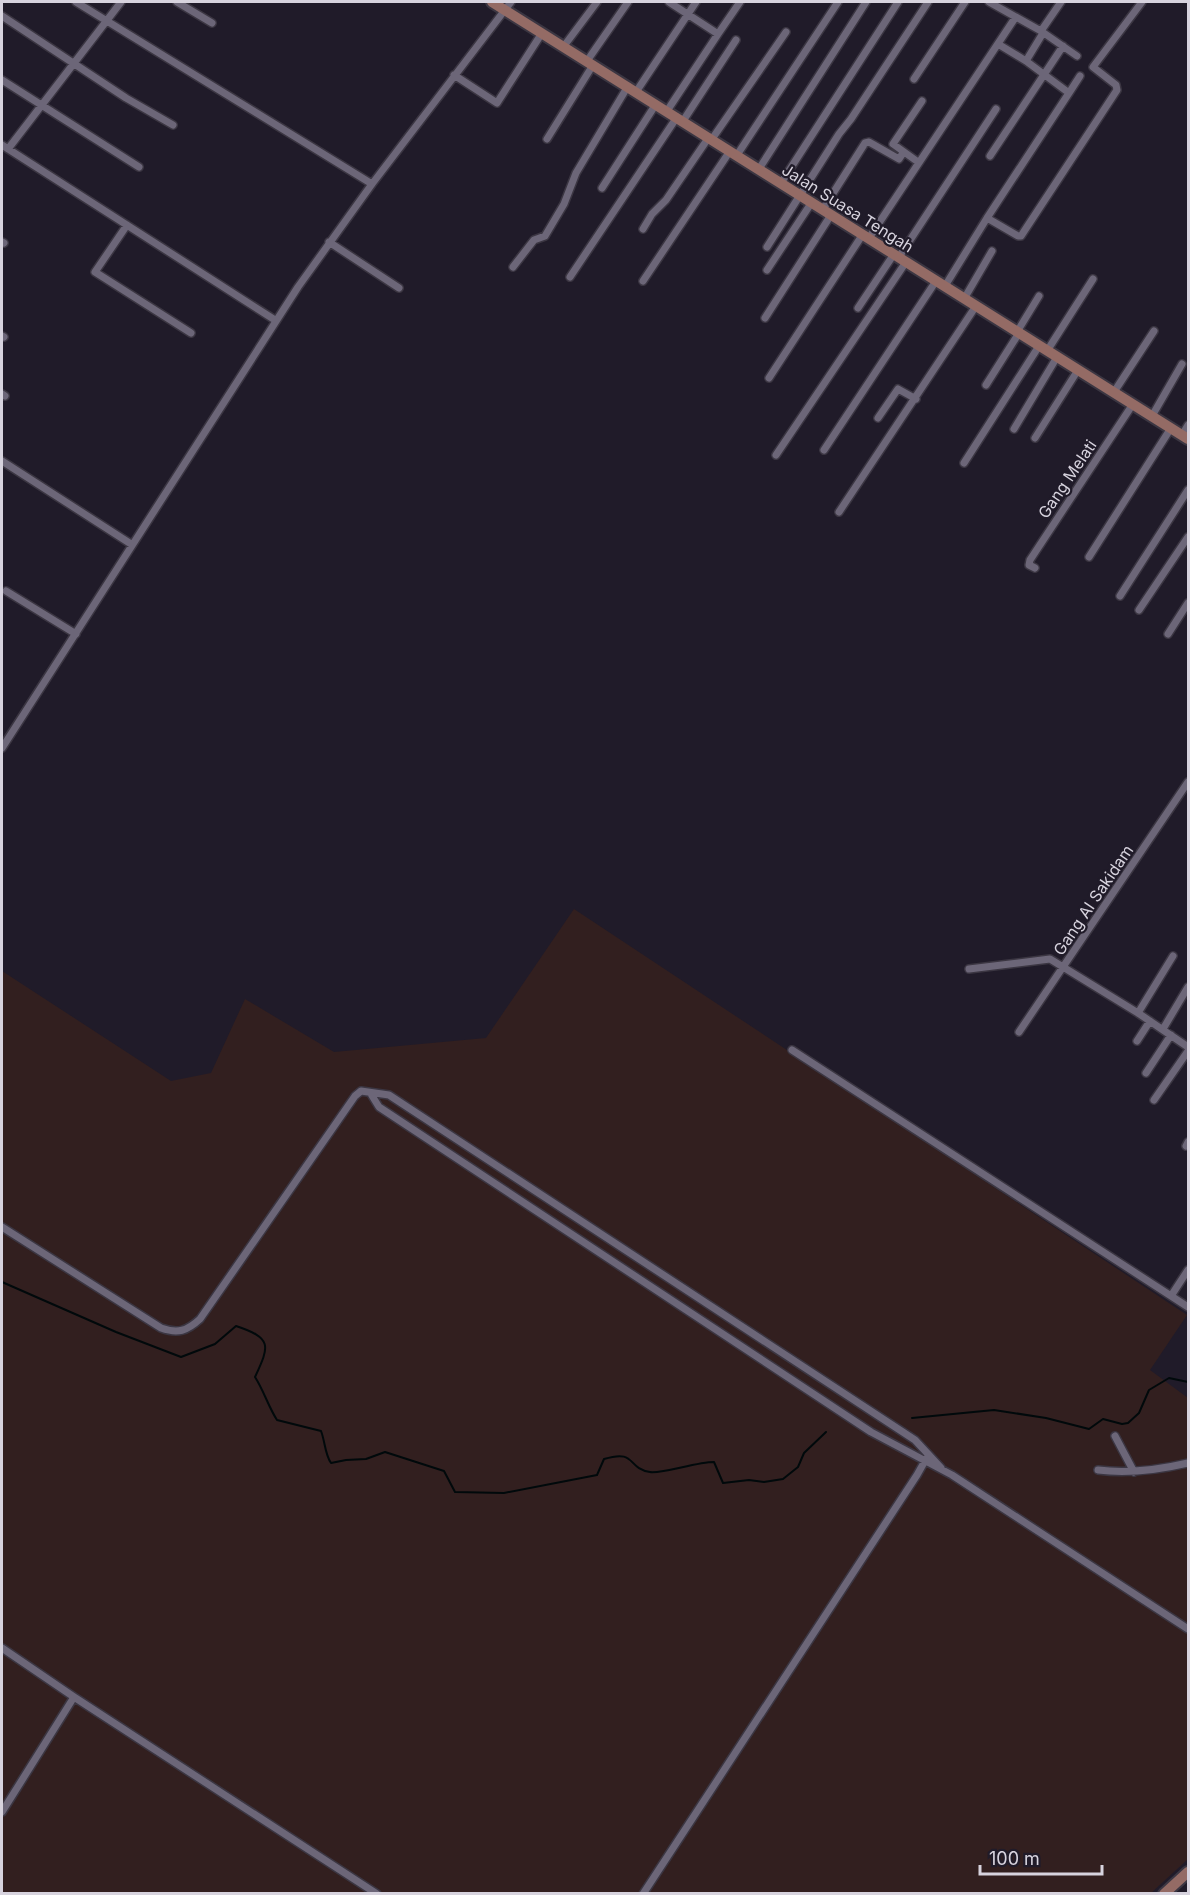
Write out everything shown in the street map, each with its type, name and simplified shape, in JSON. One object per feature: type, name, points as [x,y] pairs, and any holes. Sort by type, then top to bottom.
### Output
[{"type":"street","points":[[76,2],[372,184]]},
{"type":"street","points":[[121,2],[43,105],[5,147],[275,321]]},
{"type":"street","points":[[177,2],[212,23]]},
{"type":"street","name":"Jalan Suasa Tengah","points":[[492,2],[508,5],[542,33],[1185,437]]},
{"type":"street","points":[[564,46],[597,2]]},
{"type":"street","points":[[547,139],[628,2]]},
{"type":"street","points":[[669,2],[718,34]]},
{"type":"street","points":[[513,267],[534,240],[545,236],[564,204],[576,173],[632,89],[696,2]]},
{"type":"street","points":[[667,111],[740,2]]},
{"type":"street","points":[[643,281],[838,2]]},
{"type":"street","points":[[759,169],[866,2]]},
{"type":"street","points":[[781,183],[898,2]]},
{"type":"street","points":[[767,247],[839,134],[928,2]]},
{"type":"street","points":[[914,79],[965,2]]},
{"type":"street","points":[[989,2],[1042,32],[1077,56]]},
{"type":"street","points":[[1002,9],[1007,2]]},
{"type":"street","points":[[1026,61],[1061,2]]},
{"type":"street","points":[[987,218],[1021,236],[1117,90],[1116,85],[1093,67],[1142,2]]},
{"type":"street","points":[[2,748],[275,321],[329,242],[457,77],[508,5]]},
{"type":"street","points":[[2,16],[172,125]]},
{"type":"street","points":[[769,378],[1015,18]]},
{"type":"street","points":[[643,229],[652,214],[670,195],[711,139],[786,32]]},
{"type":"street","points":[[457,77],[495,103],[499,102],[542,33]]},
{"type":"street","points":[[570,277],[736,40]]},
{"type":"street","points":[[998,44],[1026,61],[1069,93]]},
{"type":"street","points":[[990,156],[1063,46]]},
{"type":"street","points":[[824,450],[987,218],[1080,76]]},
{"type":"street","points":[[2,80],[139,167]]},
{"type":"street","points":[[918,162],[893,144],[922,101]]},
{"type":"street","points":[[602,188],[656,104]]},
{"type":"street","points":[[776,455],[996,109]]},
{"type":"street","points":[[765,318],[865,143],[869,142],[899,159],[903,153]]},
{"type":"street","points":[[767,270],[812,202]]},
{"type":"street","points":[[126,225],[95,272],[191,333]]},
{"type":"street","points":[[329,242],[399,288]]},
{"type":"street","points":[[964,298],[992,251]]},
{"type":"street","points":[[858,308],[900,258]]},
{"type":"street","points":[[964,463],[1048,351],[1092,279]]},
{"type":"street","points":[[986,385],[1039,296]]},
{"type":"street","points":[[839,512],[976,306]]},
{"type":"street","points":[[1114,392],[1154,331]]},
{"type":"street","points":[[1014,429],[1048,351]]},
{"type":"street","points":[[1152,416],[1182,364]]},
{"type":"street","points":[[1035,438],[1078,370]]},
{"type":"street","points":[[878,418],[898,389],[916,399]]},
{"type":"street","name":"Gang Melati","points":[[1035,568],[1029,564],[1030,560],[1133,404]]},
{"type":"street","points":[[1185,437],[1188,425]]},
{"type":"street","points":[[1089,557],[1171,428]]},
{"type":"street","points":[[2,461],[131,544]]},
{"type":"street","points":[[1120,596],[1188,490]]},
{"type":"street","points":[[1139,610],[1188,537]]},
{"type":"street","points":[[6,591],[76,634]]},
{"type":"street","points":[[1168,634],[1188,603]]},
{"type":"street","name":"Gang Al Sakidam","points":[[1019,1032],[1188,782]]},
{"type":"street","points":[[1138,1013],[1173,956]]},
{"type":"street","points":[[969,969],[1047,959],[1064,967],[1163,1029],[1188,1049],[1154,1100]]},
{"type":"street","points":[[1163,1029],[1188,987]]},
{"type":"street","points":[[1137,1041],[1150,1021]]},
{"type":"street","points":[[1146,1072],[1171,1035]]},
{"type":"street","points":[[792,1050],[985,1173],[1188,1307]]},
{"type":"street","points":[[2,1227],[161,1328],[175,1332],[184,1331],[200,1319],[355,1096],[361,1091],[389,1095],[915,1440],[927,1457]]},
{"type":"street","points":[[371,1094],[379,1107],[871,1432],[927,1457],[1188,1629]]},
{"type":"street","points":[[1171,1296],[1188,1270]]},
{"type":"street","points":[[1115,1436],[1134,1472]]},
{"type":"street","points":[[643,1893],[927,1457]]},
{"type":"street","points":[[1098,1470],[1134,1472],[1164,1469],[1188,1463]]},
{"type":"street","points":[[2,1648],[74,1698],[377,1893]]},
{"type":"street","points":[[2,1812],[74,1698]]},
{"type":"street","points":[[1164,1893],[1188,1872]]},
{"type":"shaded area","points":[[574,909],[1187,1315],[1150,1370],[1188,1398],[1188,1859],[1150,1894],[2,1893],[2,971],[171,1081],[211,1073],[245,999],[334,1052],[486,1038]]},
{"type":"waterway","points":[[2,1282],[116,1332],[181,1357],[215,1344],[236,1326],[248,1330],[262,1339],[265,1344],[263,1357],[255,1377],[277,1420],[321,1431],[331,1463],[366,1459],[385,1452],[444,1471],[455,1492],[504,1493],[597,1475],[604,1459],[622,1456],[642,1470],[650,1472],[714,1462],[723,1483],[783,1479],[798,1467],[804,1453],[826,1432]]},
{"type":"waterway","points":[[912,1418],[994,1410],[1046,1418],[1089,1429],[1103,1419],[1122,1424],[1128,1423],[1139,1413],[1149,1390],[1169,1378],[1188,1382]]}]
